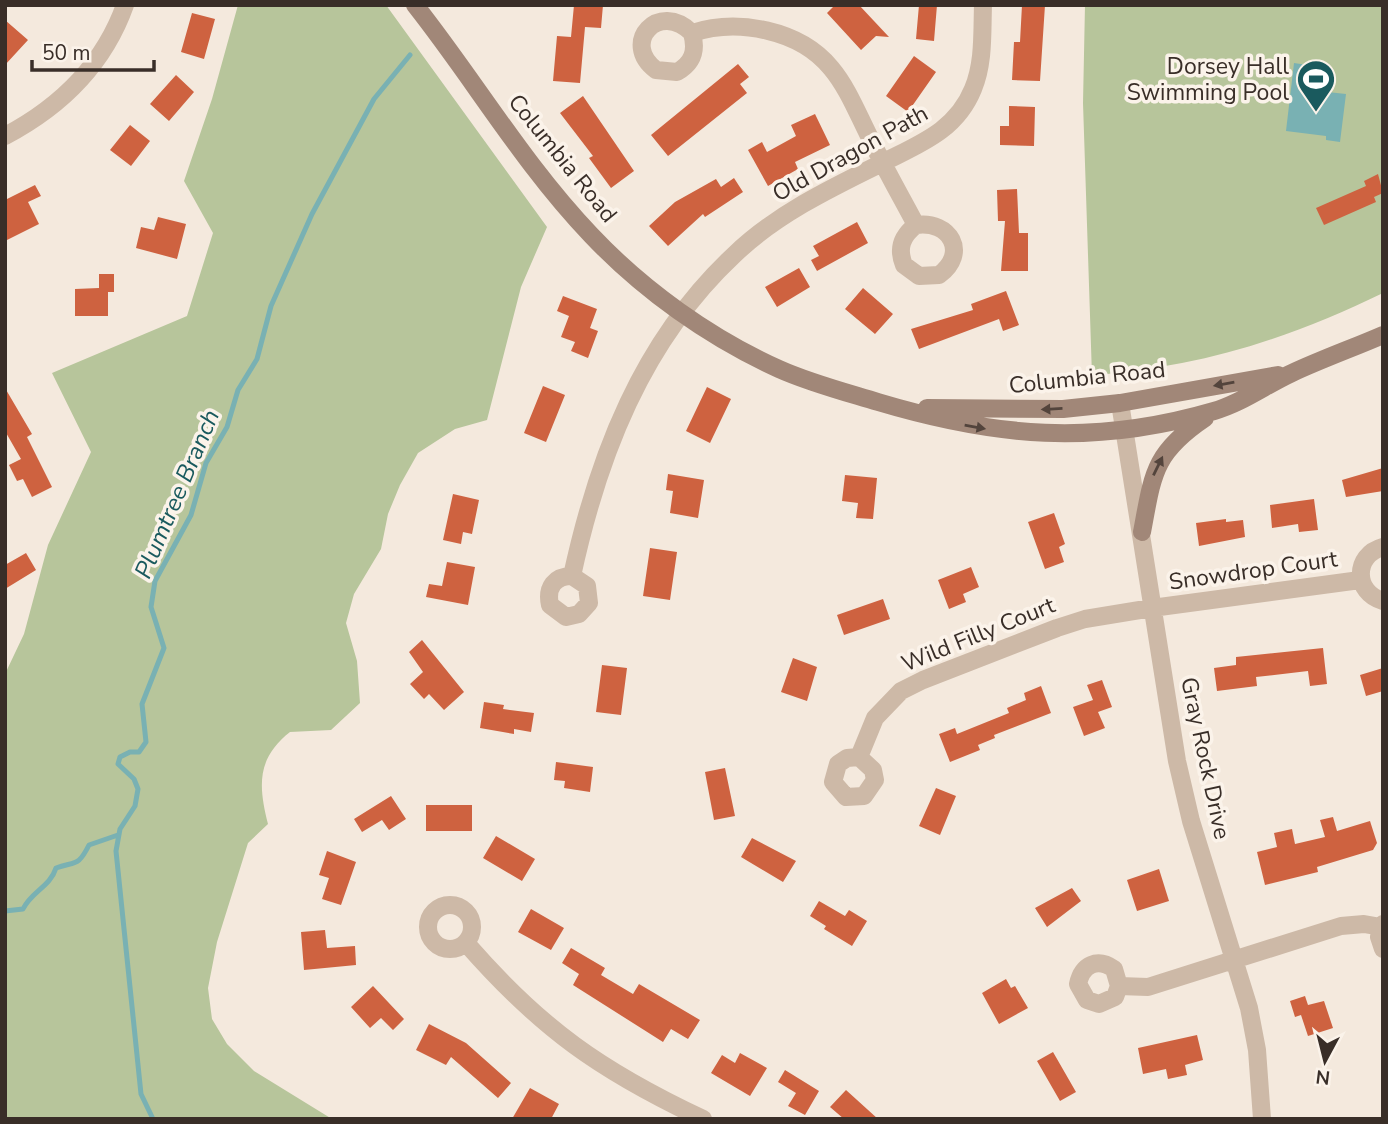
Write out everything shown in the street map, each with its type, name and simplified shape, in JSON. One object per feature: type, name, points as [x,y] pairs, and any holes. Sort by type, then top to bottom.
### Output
[{"type":"street","points":[[5,135],[28,124],[61,99],[88,71],[107,46],[125,5]]},
{"type":"street","name":"Columbia Road","points":[[415,5],[554,194],[593,237],[682,313],[740,350],[780,370],[886,404],[986,429],[1067,433],[1125,430],[1217,410],[1292,373],[1383,335]]},
{"type":"street","name":"Old Dragon Path","points":[[572,576],[586,512],[608,447],[643,373],[682,313],[734,254],[757,235],[782,218],[882,163],[925,144],[946,129],[973,90],[980,68],[984,5]]},
{"type":"street","points":[[692,33],[709,28],[754,29],[787,37],[815,52],[831,68],[846,90],[916,225]]},
{"type":"street","name":"Columbia Road","points":[[886,404],[1020,411],[1120,403],[1292,373]]},
{"type":"street","name":"Gray Rock Drive","points":[[1120,403],[1173,738],[1191,821],[1235,958],[1257,1050],[1262,1119]]},
{"type":"street","points":[[1142,532],[1151,481],[1163,455],[1174,440],[1217,410]]},
{"type":"street","name":"Snowdrop Court","points":[[1383,547],[1367,555],[1361,566],[1360,580],[1366,591],[1383,601]]},
{"type":"street","name":"Snowdrop Court","points":[[1152,608],[1360,580]]},
{"type":"street","name":"Wild Filly Court","points":[[859,757],[875,718],[901,691],[923,680],[1076,622],[1152,608]]},
{"type":"street","points":[[1119,986],[1147,987],[1341,926],[1382,925],[1383,948]]},
{"type":"street","points":[[466,943],[518,999],[578,1051],[642,1089],[703,1119]]},
{"type":"green space","points":[[238,5],[386,5],[547,227],[521,287],[487,420],[455,429],[418,453],[388,514],[381,549],[354,594],[346,623],[357,661],[360,703],[331,730],[290,732],[271,752],[266,762],[262,785],[268,824],[248,843],[217,942],[208,988],[212,1019],[227,1044],[254,1071],[332,1119],[5,1119],[5,674],[24,634],[48,545],[91,452],[52,373],[187,316],[213,233],[184,181],[212,99]]},
{"type":"green space","points":[[1085,5],[1383,5],[1383,293],[1309,325],[1234,351],[1171,365],[1092,376],[1083,103]]},
{"type":"water","name":"Dorsey Hall Swimming Pool","points":[[1294,63],[1307,65],[1309,90],[1346,94],[1340,142],[1326,140],[1326,136],[1286,131]]},
{"type":"building","points":[[574,5],[603,5],[601,28],[585,27],[580,83],[553,81],[557,36],[571,37]]},
{"type":"building","points":[[835,5],[859,5],[889,37],[876,36],[861,50],[827,13]]},
{"type":"building","points":[[919,5],[937,5],[934,41],[916,39]]},
{"type":"building","points":[[1022,5],[1045,5],[1040,81],[1012,80],[1014,42],[1020,42]]},
{"type":"building","points":[[192,13],[215,19],[204,59],[181,52]]},
{"type":"building","points":[[5,20],[28,40],[5,65]]},
{"type":"building","points":[[914,56],[936,72],[908,112],[886,96]]},
{"type":"building","points":[[738,64],[749,77],[740,84],[747,93],[668,156],[651,135]]},
{"type":"building","points":[[176,75],[194,92],[169,121],[150,104]]},
{"type":"building","points":[[583,96],[634,171],[611,188],[589,158],[593,156],[560,113]]},
{"type":"building","points":[[1009,106],[1035,107],[1034,146],[1000,145],[1000,126],[1009,126]]},
{"type":"building","points":[[815,114],[830,145],[795,162],[798,169],[768,186],[748,150],[762,142],[767,152],[796,136],[791,125]]},
{"type":"building","points":[[130,125],[150,141],[131,166],[110,150]]},
{"type":"building","points":[[1378,174],[1383,193],[1374,197],[1376,202],[1324,225],[1316,208],[1366,186],[1364,181]]},
{"type":"building","points":[[734,178],[743,192],[705,217],[703,214],[668,246],[649,226],[675,202],[716,179],[721,187]]},
{"type":"building","points":[[35,185],[41,196],[28,202],[39,224],[5,241],[5,200]]},
{"type":"building","points":[[1017,189],[1019,233],[1028,233],[1028,271],[1001,271],[1005,221],[998,221],[997,190]]},
{"type":"building","points":[[158,217],[186,224],[177,259],[136,248],[141,227],[154,230]]},
{"type":"building","points":[[857,222],[868,243],[817,271],[811,260],[819,256],[813,246]]},
{"type":"building","points":[[799,268],[810,287],[777,307],[765,287]]},
{"type":"building","points":[[99,274],[114,274],[114,292],[108,292],[108,316],[75,316],[75,289],[99,288]]},
{"type":"building","points":[[863,288],[893,314],[875,334],[845,309]]},
{"type":"building","points":[[1006,291],[1019,325],[1003,331],[999,319],[919,349],[911,329],[973,310],[971,304]]},
{"type":"building","points":[[563,296],[597,309],[590,328],[598,331],[588,358],[571,351],[575,342],[561,337],[569,316],[557,311]]},
{"type":"building","points":[[543,386],[565,395],[546,442],[524,433]]},
{"type":"building","points":[[707,387],[731,399],[710,443],[686,431]]},
{"type":"building","points":[[5,388],[32,434],[27,437],[52,487],[32,497],[23,479],[17,481],[9,465],[21,459],[5,431]]},
{"type":"building","points":[[1383,468],[1383,491],[1346,497],[1342,480]]},
{"type":"building","points":[[668,474],[704,480],[698,518],[670,513],[673,491],[666,490]]},
{"type":"building","points":[[845,475],[877,478],[873,519],[856,518],[858,503],[842,501]]},
{"type":"building","points":[[453,494],[479,500],[472,534],[463,532],[461,544],[443,540]]},
{"type":"building","points":[[1314,499],[1318,530],[1299,532],[1298,524],[1272,528],[1270,505]]},
{"type":"building","points":[[1054,513],[1065,544],[1059,547],[1064,562],[1045,569],[1028,522]]},
{"type":"building","points":[[1226,519],[1226,522],[1243,520],[1245,537],[1199,546],[1196,523]]},
{"type":"building","points":[[650,548],[677,552],[670,600],[643,596]]},
{"type":"building","points":[[26,553],[36,570],[5,589],[5,565]]},
{"type":"building","points":[[447,562],[475,567],[468,605],[426,597],[429,584],[442,586]]},
{"type":"building","points":[[971,567],[979,587],[963,594],[966,602],[949,609],[938,580]]},
{"type":"building","points":[[883,599],[890,619],[844,635],[837,615]]},
{"type":"building","points":[[422,640],[464,692],[444,710],[429,694],[424,699],[410,684],[423,672],[409,652]]},
{"type":"building","points":[[1323,648],[1327,684],[1310,686],[1308,671],[1256,677],[1257,686],[1217,691],[1214,668],[1236,665],[1236,657]]},
{"type":"building","points":[[793,658],[817,667],[807,701],[781,692]]},
{"type":"building","points":[[602,665],[627,668],[621,715],[596,712]]},
{"type":"building","points":[[1383,668],[1383,691],[1366,696],[1360,675]]},
{"type":"building","points":[[1102,680],[1112,707],[1098,712],[1105,728],[1084,736],[1073,707],[1093,700],[1087,685]]},
{"type":"building","points":[[1041,686],[1051,713],[994,735],[995,738],[978,745],[980,750],[950,762],[939,734],[955,728],[957,734],[1009,713],[1007,708],[1026,700],[1024,693]]},
{"type":"building","points":[[484,702],[504,705],[503,709],[534,713],[531,732],[514,729],[514,734],[480,728]]},
{"type":"building","points":[[556,762],[593,767],[590,792],[564,788],[565,781],[554,780]]},
{"type":"building","points":[[725,768],[735,816],[714,820],[705,772]]},
{"type":"building","points":[[936,788],[956,796],[940,835],[919,826]]},
{"type":"building","points":[[391,796],[406,819],[389,830],[382,820],[362,832],[354,819]]},
{"type":"building","points":[[426,805],[472,805],[472,831],[426,831]]},
{"type":"building","points":[[1333,817],[1337,831],[1370,821],[1377,843],[1373,850],[1317,867],[1318,872],[1265,885],[1257,852],[1277,847],[1274,833],[1292,829],[1295,844],[1325,837],[1320,820]]},
{"type":"building","points":[[496,836],[535,859],[522,881],[483,858]]},
{"type":"building","points":[[752,838],[796,861],[783,882],[741,857]]},
{"type":"building","points":[[327,851],[356,862],[341,905],[322,899],[329,878],[319,875]]},
{"type":"building","points":[[1159,869],[1169,901],[1137,911],[1127,880]]},
{"type":"building","points":[[1072,888],[1081,901],[1047,927],[1035,908]]},
{"type":"building","points":[[819,901],[845,916],[849,910],[867,921],[852,946],[824,929],[826,926],[810,916]]},
{"type":"building","points":[[531,909],[564,928],[551,950],[518,932]]},
{"type":"building","points":[[325,930],[327,948],[355,946],[356,965],[304,970],[301,932]]},
{"type":"building","points":[[571,948],[605,968],[601,975],[633,994],[639,984],[700,1020],[688,1039],[671,1029],[663,1042],[573,985],[579,974],[562,963]]},
{"type":"building","points":[[1006,979],[1011,988],[1015,986],[1028,1008],[999,1024],[982,993]]},
{"type":"building","points":[[373,986],[404,1019],[393,1030],[381,1018],[370,1028],[351,1007]]},
{"type":"building","points":[[1305,996],[1308,1005],[1324,1001],[1333,1028],[1308,1036],[1301,1015],[1295,1017],[1290,1001]]},
{"type":"building","points":[[429,1024],[466,1043],[511,1083],[498,1098],[451,1057],[446,1065],[416,1050]]},
{"type":"building","points":[[1197,1035],[1203,1060],[1185,1065],[1187,1075],[1168,1079],[1166,1069],[1143,1074],[1138,1048]]},
{"type":"building","points":[[1053,1052],[1076,1092],[1060,1101],[1037,1061]]},
{"type":"building","points":[[740,1053],[767,1068],[750,1096],[711,1073],[722,1055],[735,1063]]},
{"type":"building","points":[[785,1070],[819,1091],[805,1115],[788,1106],[796,1093],[778,1082]]},
{"type":"building","points":[[530,1088],[559,1104],[551,1119],[512,1119]]},
{"type":"building","points":[[846,1090],[878,1119],[844,1119],[830,1107]]},
{"type":"waterway","name":"Plumtree Branch","points":[[153,1119],[141,1094],[116,851],[120,829],[135,806],[138,789],[134,779],[118,764],[120,757],[130,752],[139,752],[146,742],[142,704],[164,648],[151,607],[155,581],[191,515],[206,463],[227,427],[238,390],[257,359],[271,306],[312,214],[374,99],[410,55]]},
{"type":"waterway","points":[[5,911],[23,909],[50,880],[56,868],[79,860],[89,845],[118,835]]},
{"type":"place","name":"Dorsey Hall Swimming Pool","points":[[1316,113]]}]
